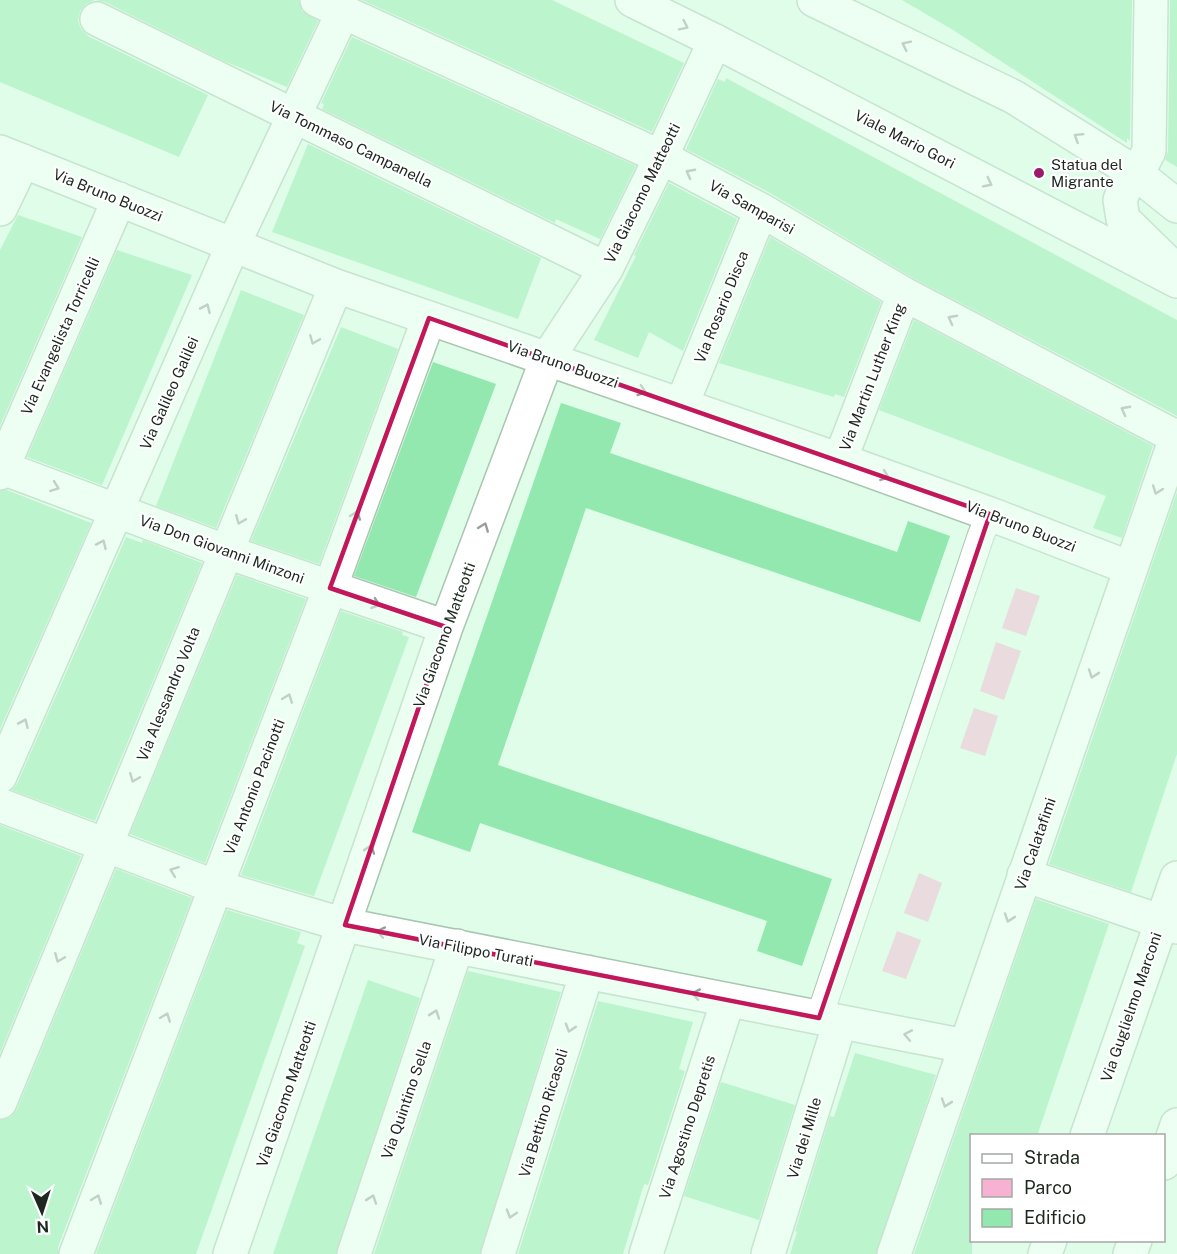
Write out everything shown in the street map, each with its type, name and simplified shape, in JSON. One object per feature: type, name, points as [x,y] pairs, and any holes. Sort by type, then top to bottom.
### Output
[{"type":"street","name":"Viale Mario Gori","points":[[632,0],[1177,281]]},
{"type":"street","points":[[814,0],[1014,97],[1137,174],[1177,206]]},
{"type":"street","points":[[1151,0],[1149,151],[1137,174],[1125,188],[1120,200],[1123,219],[1177,272]]},
{"type":"street","name":"Via Galileo Galilei","points":[[0,777],[293,116],[330,6]]},
{"type":"street","name":"Via Samparisi","points":[[330,6],[661,157],[760,210],[904,294],[1177,436]]},
{"type":"street","name":"Via Tommaso Campanella","points":[[97,19],[606,268]]},
{"type":"street","name":"Via Giacomo Matteotti","points":[[230,1254],[446,627],[547,359],[606,268],[715,41]]},
{"type":"street","points":[[0,209],[11,156]]},
{"type":"street","name":"Via Bruno Buozzi","points":[[11,156],[336,286],[840,460],[1130,568]]},
{"type":"street","name":"Via Evangelista Torricelli","points":[[1,470],[119,199]]},
{"type":"street","name":"Via Rosario Disca","points":[[682,404],[760,210]]},
{"type":"street","name":"Via Alessandro Volta","points":[[0,1102],[336,286]]},
{"type":"street","name":"Via Martin Luther King","points":[[840,460],[904,294]]},
{"type":"street","name":"Via Antonio Pacinotti","points":[[76,1254],[330,588],[429,318]]},
{"type":"street","name":"Via Calatafimi","points":[[894,1254],[1177,436]]},
{"type":"street","name":"Via Don Giovanni Minzoni","points":[[1,470],[117,510],[227,552],[446,627]]},
{"type":"street","points":[[829,1020],[981,535],[990,514]]},
{"type":"street","name":"Via Filippo Turati","points":[[0,805],[216,887],[345,925],[965,1046]]},
{"type":"street","points":[[1024,875],[1169,925]]},
{"type":"street","name":"Via Guglielmo Marconi","points":[[1088,1134],[1169,925],[1177,878]]},
{"type":"street","name":"Via Quintino Sella","points":[[354,1254],[457,946]]},
{"type":"street","name":"Via Bettino Ricasoli","points":[[498,1254],[587,972]]},
{"type":"street","name":"Via Agostino Depretis","points":[[646,1254],[728,1000]]},
{"type":"street","name":"Via dei Mille","points":[[768,1254],[829,1020]]},
{"type":"street","points":[[1165,1159],[1177,1125]]},
{"type":"highlighted area","points":[[429,318],[990,514],[819,1018],[345,925],[446,627],[330,588]]},
{"type":"green space","points":[[1016,588],[1040,596],[1026,636],[1002,628]]},
{"type":"green space","points":[[996,642],[1021,651],[1004,700],[980,691]]},
{"type":"green space","points":[[974,708],[998,716],[985,756],[960,748]]},
{"type":"green space","points":[[919,873],[942,883],[928,922],[904,913]]},
{"type":"green space","points":[[897,931],[921,940],[906,979],[882,971]]},
{"type":"building","points":[[0,0],[95,0],[86,4],[80,11],[78,21],[81,29],[88,36],[208,95],[179,157],[0,82]]},
{"type":"building","points":[[95,0],[299,0],[302,11],[318,21],[287,87],[224,61],[105,2]]},
{"type":"building","points":[[362,0],[552,0],[684,63],[652,132]]},
{"type":"building","points":[[902,0],[1132,0],[1130,141],[1127,138],[1127,143],[953,30]]},
{"type":"building","points":[[1170,0],[1177,0],[1177,167],[1165,160],[1168,151]]},
{"type":"building","points":[[352,37],[636,166],[600,239],[556,219],[555,223],[322,109],[324,104],[321,103]]},
{"type":"building","points":[[726,78],[1177,320],[1177,416],[913,278],[770,193],[686,149],[718,79],[725,82]]},
{"type":"building","points":[[308,144],[541,258],[518,319],[272,232]]},
{"type":"building","points":[[669,183],[737,219],[683,351],[649,332],[638,358],[594,340]]},
{"type":"building","points":[[18,215],[82,237],[0,426],[0,250]]},
{"type":"building","points":[[770,237],[881,302],[844,397],[835,394],[834,397],[719,363]]},
{"type":"building","points":[[117,250],[192,275],[102,485],[27,457]]},
{"type":"building","points":[[241,290],[304,315],[216,528],[156,506]]},
{"type":"building","points":[[914,320],[1153,446],[1122,538],[1093,528],[1106,496],[879,410]]},
{"type":"building","points":[[341,327],[398,349],[319,564],[251,541]]},
{"type":"building","points":[[433,362],[496,384],[416,597],[354,576]]},
{"type":"building","points":[[561,403],[621,423],[610,453],[897,552],[908,521],[950,536],[920,622],[586,508],[498,765],[832,879],[802,966],[757,951],[767,921],[480,823],[470,852],[412,832]]},
{"type":"building","points":[[7,490],[91,523],[0,729],[0,491]]},
{"type":"building","points":[[1177,492],[1177,754],[1131,892],[1049,864]]},
{"type":"building","points":[[126,537],[142,543],[143,540],[202,563],[95,821],[12,790],[17,784]]},
{"type":"building","points":[[237,575],[306,599],[205,863],[130,834]]},
{"type":"building","points":[[341,611],[403,632],[402,635],[409,637],[314,896],[241,875]]},
{"type":"building","points":[[0,825],[81,856],[0,1053]]},
{"type":"building","points":[[116,869],[192,898],[58,1247],[58,1254],[0,1254],[0,1120],[11,1117],[17,1109]]},
{"type":"building","points":[[1036,899],[1109,924],[1038,1134],[970,1134],[972,1254],[914,1254]]},
{"type":"building","points":[[227,910],[301,932],[297,943],[305,946],[196,1254],[96,1254]]},
{"type":"building","points":[[468,971],[561,992],[480,1254],[374,1254]]},
{"type":"building","points":[[368,980],[420,998],[336,1254],[273,1254]]},
{"type":"building","points":[[598,1001],[693,1022],[679,1069],[685,1071],[648,1185],[644,1184],[623,1254],[518,1254]]},
{"type":"building","points":[[855,1053],[936,1075],[876,1254],[790,1254],[830,1116],[834,1117]]},
{"type":"building","points":[[721,1082],[795,1105],[759,1220],[684,1196]]},
{"type":"place","name":"Statua del Migrante","points":[[1039,173]]}]
